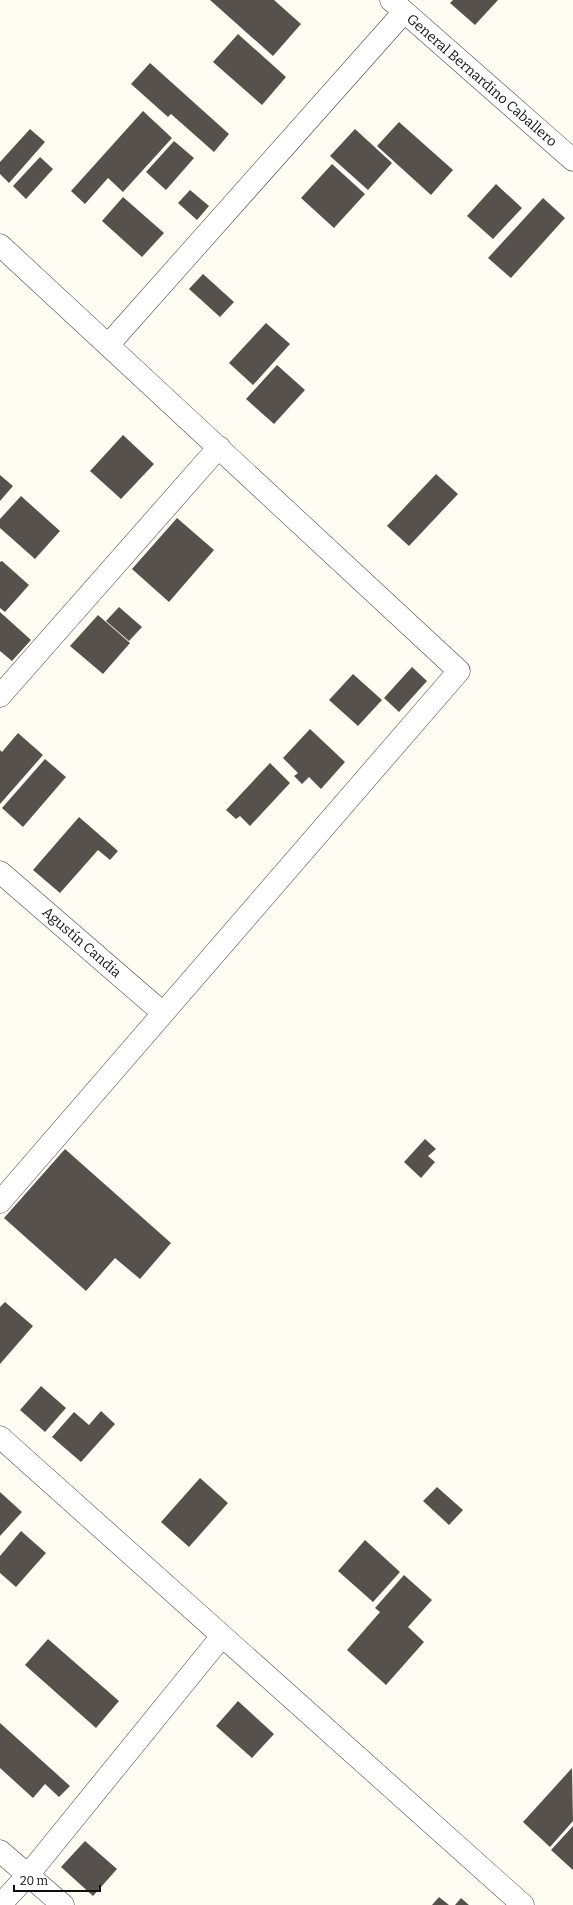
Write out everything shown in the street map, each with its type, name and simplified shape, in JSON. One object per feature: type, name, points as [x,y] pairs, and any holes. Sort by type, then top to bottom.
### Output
[{"type":"street","name":"General Bernardino Caballero","points":[[398,6],[573,160]]},
{"type":"street","points":[[108,344],[398,6]]},
{"type":"street","points":[[0,245],[459,670],[0,1202]]},
{"type":"street","points":[[0,696],[219,447]]},
{"type":"street","name":"Agustín Candia","points":[[0,872],[163,1013]]},
{"type":"street","points":[[0,1437],[523,1905]]},
{"type":"street","points":[[0,1905],[28,1875],[222,1636]]},
{"type":"street","points":[[0,1851],[63,1905]]},
{"type":"building","points":[[210,0],[274,0],[301,24],[273,56]]},
{"type":"building","points":[[453,0],[498,0],[475,25],[450,3]]},
{"type":"building","points":[[238,34],[286,77],[262,105],[213,62]]},
{"type":"building","points":[[150,63],[229,134],[214,152],[171,114],[168,117],[131,84]]},
{"type":"building","points":[[143,111],[172,138],[123,192],[108,178],[85,204],[71,191]]},
{"type":"building","points":[[399,122],[453,170],[431,195],[377,146]]},
{"type":"building","points":[[30,129],[45,142],[9,183],[0,174],[0,162]]},
{"type":"building","points":[[355,129],[392,163],[368,190],[330,156]]},
{"type":"building","points":[[174,141],[194,158],[166,190],[146,172]]},
{"type":"building","points":[[40,157],[53,169],[26,199],[13,186]]},
{"type":"building","points":[[332,164],[365,194],[334,228],[301,198]]},
{"type":"building","points":[[496,184],[522,208],[493,239],[467,216]]},
{"type":"building","points":[[190,190],[209,206],[197,220],[178,203]]},
{"type":"building","points":[[123,197],[164,233],[142,257],[102,221]]},
{"type":"building","points":[[543,198],[565,218],[511,278],[488,258]]},
{"type":"building","points":[[203,274],[234,302],[220,317],[189,289]]},
{"type":"building","points":[[266,323],[290,344],[253,385],[229,363]]},
{"type":"building","points":[[277,365],[305,390],[274,424],[246,399]]},
{"type":"building","points":[[123,435],[154,464],[121,499],[90,471]]},
{"type":"building","points":[[436,474],[458,494],[409,546],[387,526]]},
{"type":"building","points":[[0,475],[13,486],[0,501]]},
{"type":"building","points":[[21,496],[60,531],[35,559],[0,528],[0,519]]},
{"type":"building","points":[[177,518],[214,550],[169,602],[132,569]]},
{"type":"building","points":[[2,561],[29,585],[5,612],[0,608],[0,562]]},
{"type":"building","points":[[119,607],[142,627],[129,641],[106,621]]},
{"type":"building","points":[[0,612],[31,640],[12,661],[0,651]]},
{"type":"building","points":[[98,615],[130,643],[103,674],[70,646]]},
{"type":"building","points":[[412,667],[427,681],[399,712],[384,698]]},
{"type":"building","points":[[353,674],[382,700],[358,726],[329,700]]},
{"type":"building","points":[[310,729],[345,762],[321,789],[309,777],[302,784],[294,776],[298,773],[283,758]]},
{"type":"building","points":[[18,733],[43,755],[0,804],[0,750],[2,752]]},
{"type":"building","points":[[45,759],[66,777],[23,827],[2,808]]},
{"type":"building","points":[[270,763],[290,783],[250,826],[240,816],[236,819],[226,810]]},
{"type":"building","points":[[79,817],[118,851],[110,860],[98,850],[60,893],[33,870]]},
{"type":"building","points":[[425,1139],[436,1149],[428,1156],[435,1162],[421,1178],[404,1162]]},
{"type":"building","points":[[65,1149],[171,1243],[140,1279],[115,1258],[86,1291],[4,1218]]},
{"type":"building","points":[[5,1302],[33,1326],[0,1364],[0,1307]]},
{"type":"building","points":[[41,1386],[66,1408],[45,1432],[20,1410]]},
{"type":"building","points":[[101,1411],[115,1424],[81,1462],[52,1437],[74,1412],[89,1425]]},
{"type":"building","points":[[200,1478],[228,1503],[189,1547],[161,1522]]},
{"type":"building","points":[[437,1487],[463,1510],[449,1525],[423,1501]]},
{"type":"building","points":[[0,1492],[22,1512],[0,1536]]},
{"type":"building","points":[[21,1531],[46,1553],[16,1587],[0,1573],[0,1556]]},
{"type":"building","points":[[365,1540],[400,1572],[373,1602],[338,1571]]},
{"type":"building","points":[[404,1575],[432,1600],[408,1627],[424,1642],[386,1685],[347,1650],[380,1612],[375,1608]]},
{"type":"building","points":[[48,1639],[119,1701],[96,1728],[25,1665]]},
{"type":"building","points":[[238,1701],[274,1734],[252,1758],[216,1726]]},
{"type":"building","points":[[0,1723],[70,1786],[59,1797],[45,1784],[33,1798],[0,1768]]},
{"type":"building","points":[[572,1768],[573,1821],[550,1847],[523,1822]]},
{"type":"building","points":[[573,1826],[573,1870],[551,1850]]},
{"type":"building","points":[[85,1841],[117,1869],[93,1896],[61,1867]]},
{"type":"building","points":[[439,1897],[449,1905],[432,1905]]},
{"type":"building","points":[[461,1898],[469,1905],[455,1905]]}]
